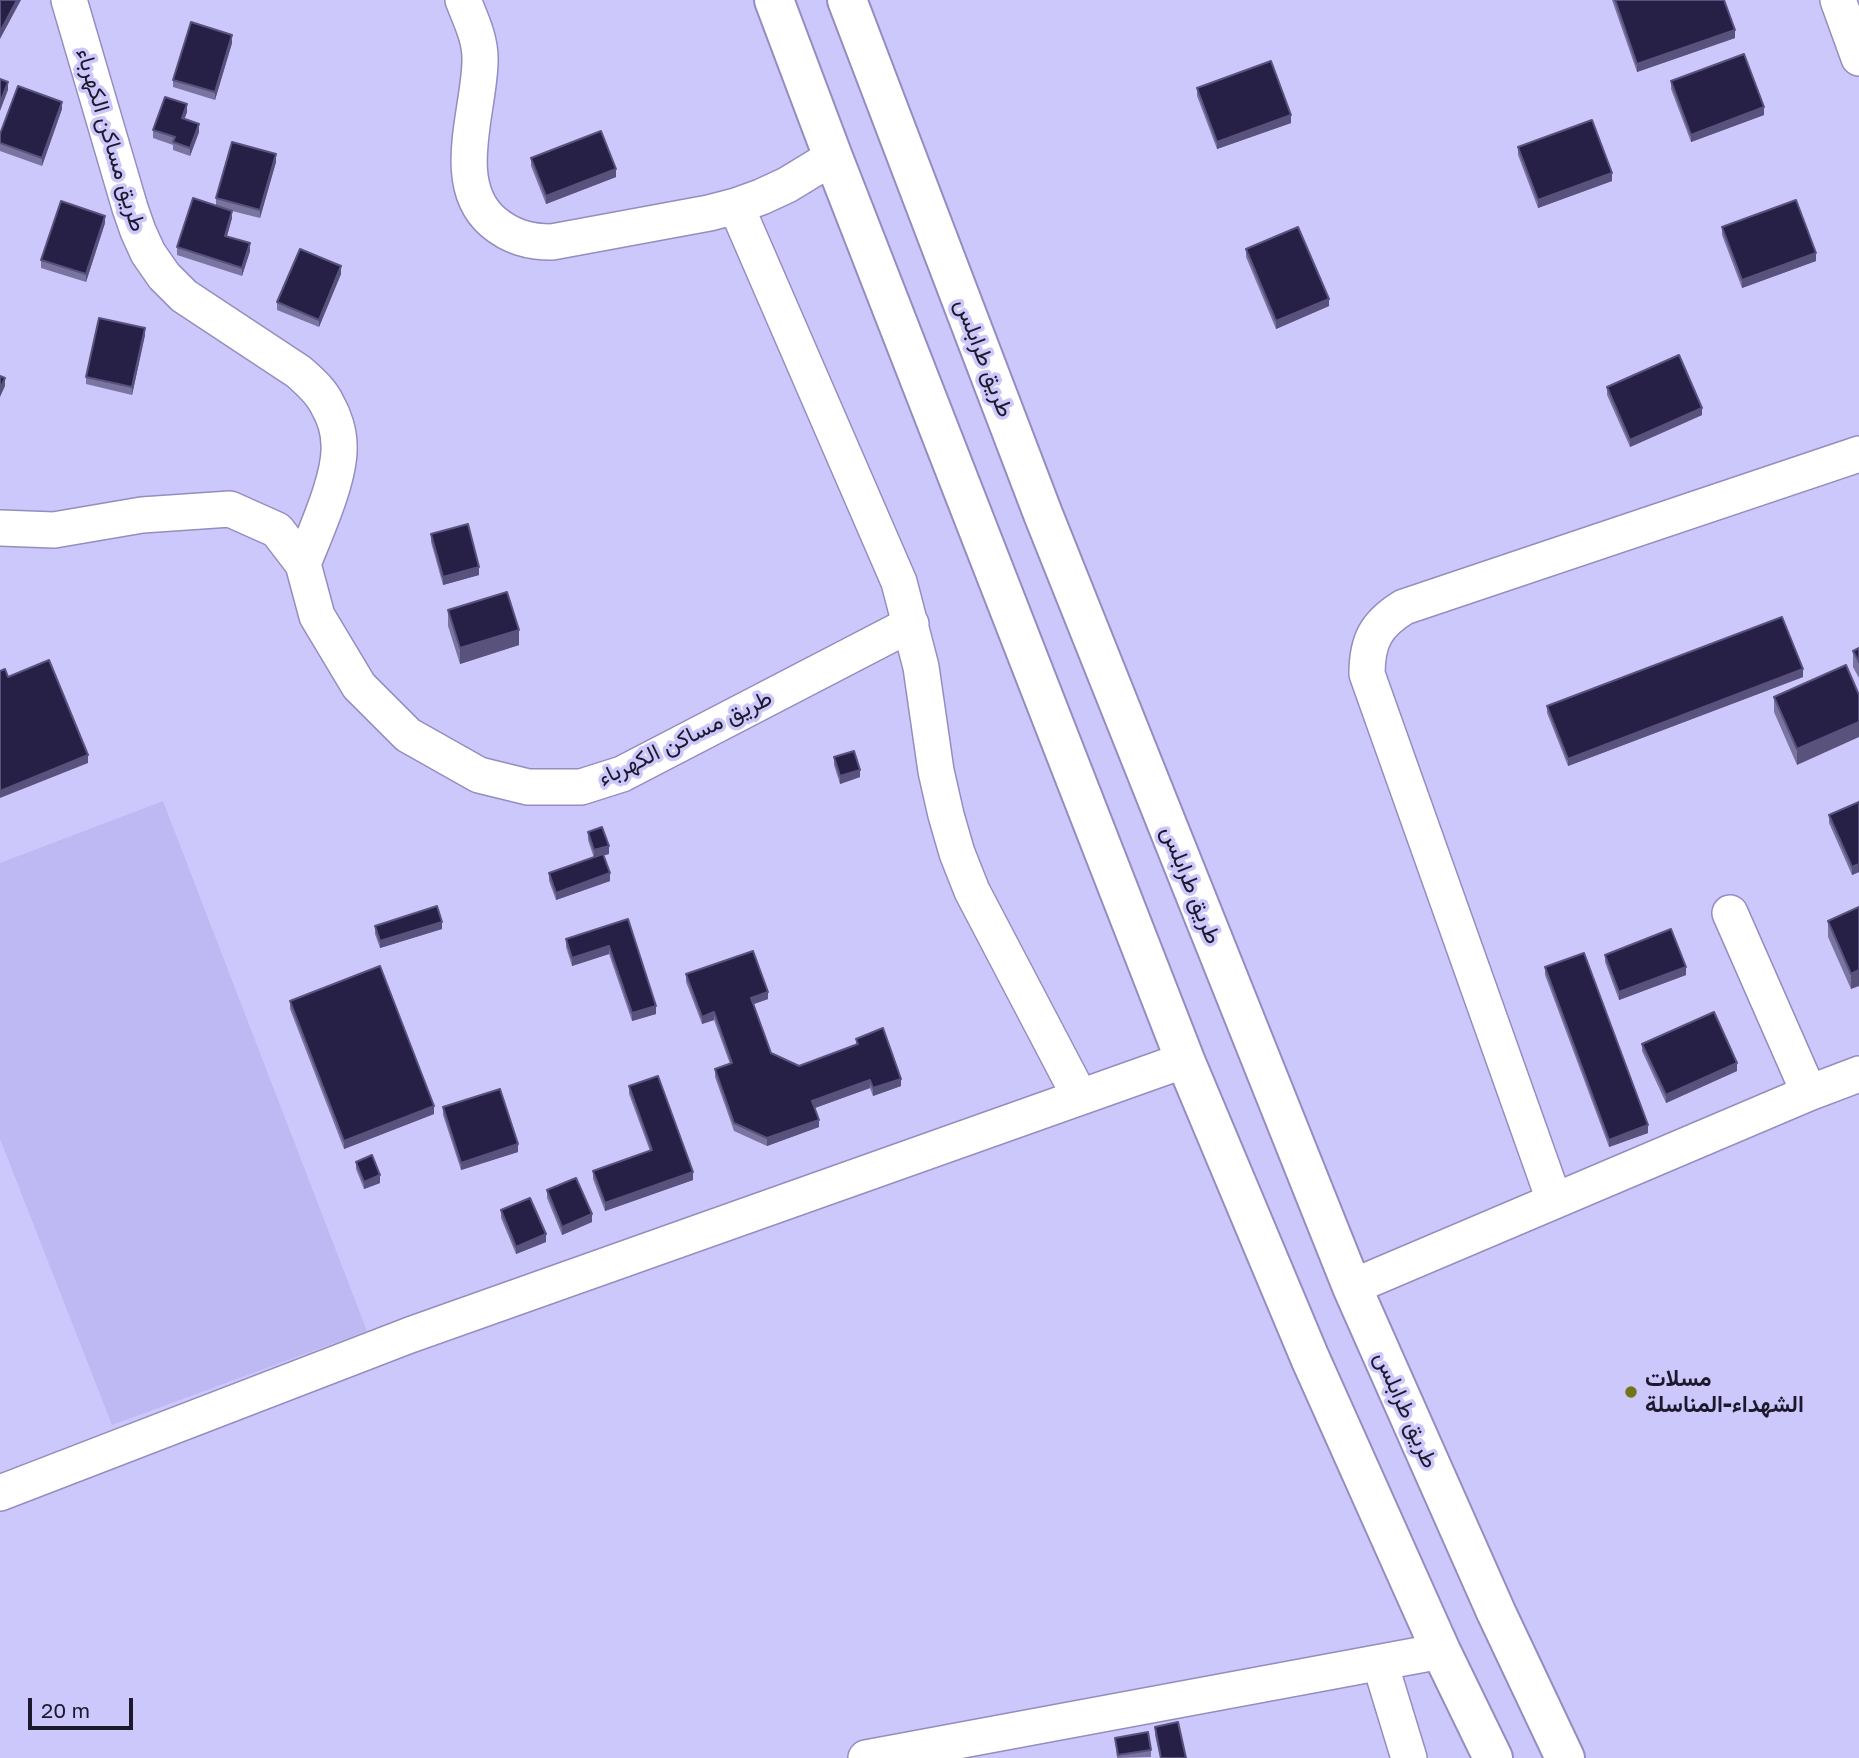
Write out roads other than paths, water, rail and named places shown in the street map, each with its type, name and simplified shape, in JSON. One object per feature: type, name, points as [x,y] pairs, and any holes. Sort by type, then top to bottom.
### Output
[{"type":"highway","points":[[774,0],[1185,1060],[1310,1358],[1441,1650],[1493,1758]]},
{"type":"highway","name":"طريق طرابلس","points":[[847,0],[1043,514],[1352,1287],[1496,1612],[1565,1758]]},
{"type":"street","name":"طريق مساكن الكهرباء","points":[[69,0],[130,208],[148,253],[164,276],[184,296],[299,372],[327,403],[335,423],[339,445],[338,468],[303,564]]},
{"type":"street","points":[[464,0],[479,42],[480,60],[469,163],[470,183],[477,201],[488,217],[502,230],[518,238],[552,242],[709,213],[761,197],[787,185],[833,157]]},
{"type":"street","points":[[1838,0],[1859,58]]},
{"type":"street","points":[[736,206],[899,582],[921,667],[936,771],[957,853],[972,891],[1080,1097]]},
{"type":"street","points":[[1554,1200],[1367,674],[1367,656],[1372,638],[1386,620],[1404,607],[1859,454]]},
{"type":"street","name":"طريق مساكن الكهرباء","points":[[0,528],[54,530],[142,515],[230,509],[277,530],[303,564],[317,616],[359,687],[408,735],[479,775],[528,787],[581,787],[622,774],[911,624]]},
{"type":"street","points":[[1731,913],[1809,1093]]},
{"type":"street","points":[[0,1493],[410,1335],[1185,1060]]},
{"type":"street","points":[[1352,1287],[1859,1074]]},
{"type":"street","points":[[866,1758],[1441,1650]]},
{"type":"street","points":[[1380,1663],[1409,1758]]},
{"type":"place","name":"مسلات الشهداء-المناسلة","points":[[1631,1392]]}]
